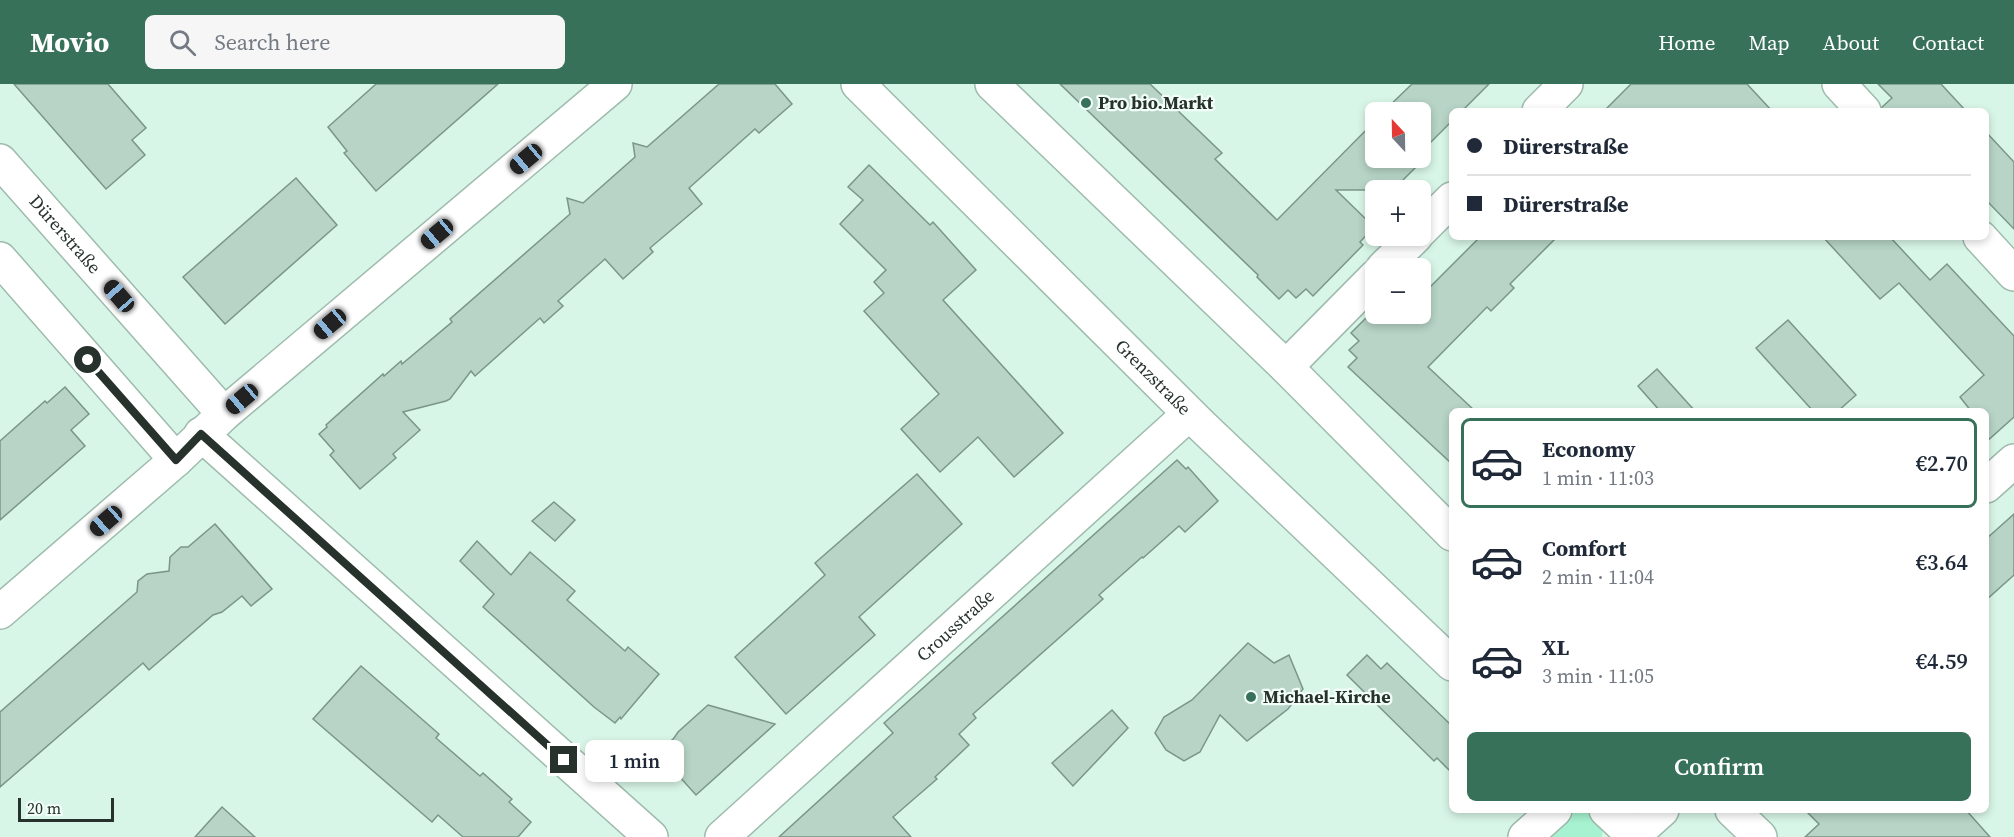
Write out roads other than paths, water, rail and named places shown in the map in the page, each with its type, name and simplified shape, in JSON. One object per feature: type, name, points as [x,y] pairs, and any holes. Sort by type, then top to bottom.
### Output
[{"type":"street","points":[[0,612],[176,460],[212,424],[615,84]]},
{"type":"street","name":"Grenzstraße","points":[[858,84],[1189,414],[1449,661]]},
{"type":"street","points":[[992,84],[1286,367],[1449,531]]},
{"type":"street","points":[[1542,108],[1566,84]]},
{"type":"street","points":[[1839,84],[1861,108]]},
{"type":"street","name":"Dürerstraße","points":[[0,161],[212,424],[651,837]]},
{"type":"street","points":[[1431,220],[1449,202]]},
{"type":"street","points":[[1983,240],[2014,274]]},
{"type":"street","points":[[1393,258],[1406,246]]},
{"type":"street","points":[[0,260],[176,460]]},
{"type":"street","points":[[1286,367],[1365,287]]},
{"type":"street","name":"Crousstraße","points":[[722,837],[1189,414]]},
{"type":"street","points":[[1989,483],[2014,460]]},
{"type":"street","points":[[1525,837],[1552,813]]},
{"type":"street","points":[[1609,813],[1634,837],[1659,813]]},
{"type":"street","points":[[1735,813],[1760,837]]},
{"type":"place","name":"Pro bio.Markt","points":[[1086,103]]},
{"type":"place","name":"Michael-Kirche","points":[[1251,697]]}]
